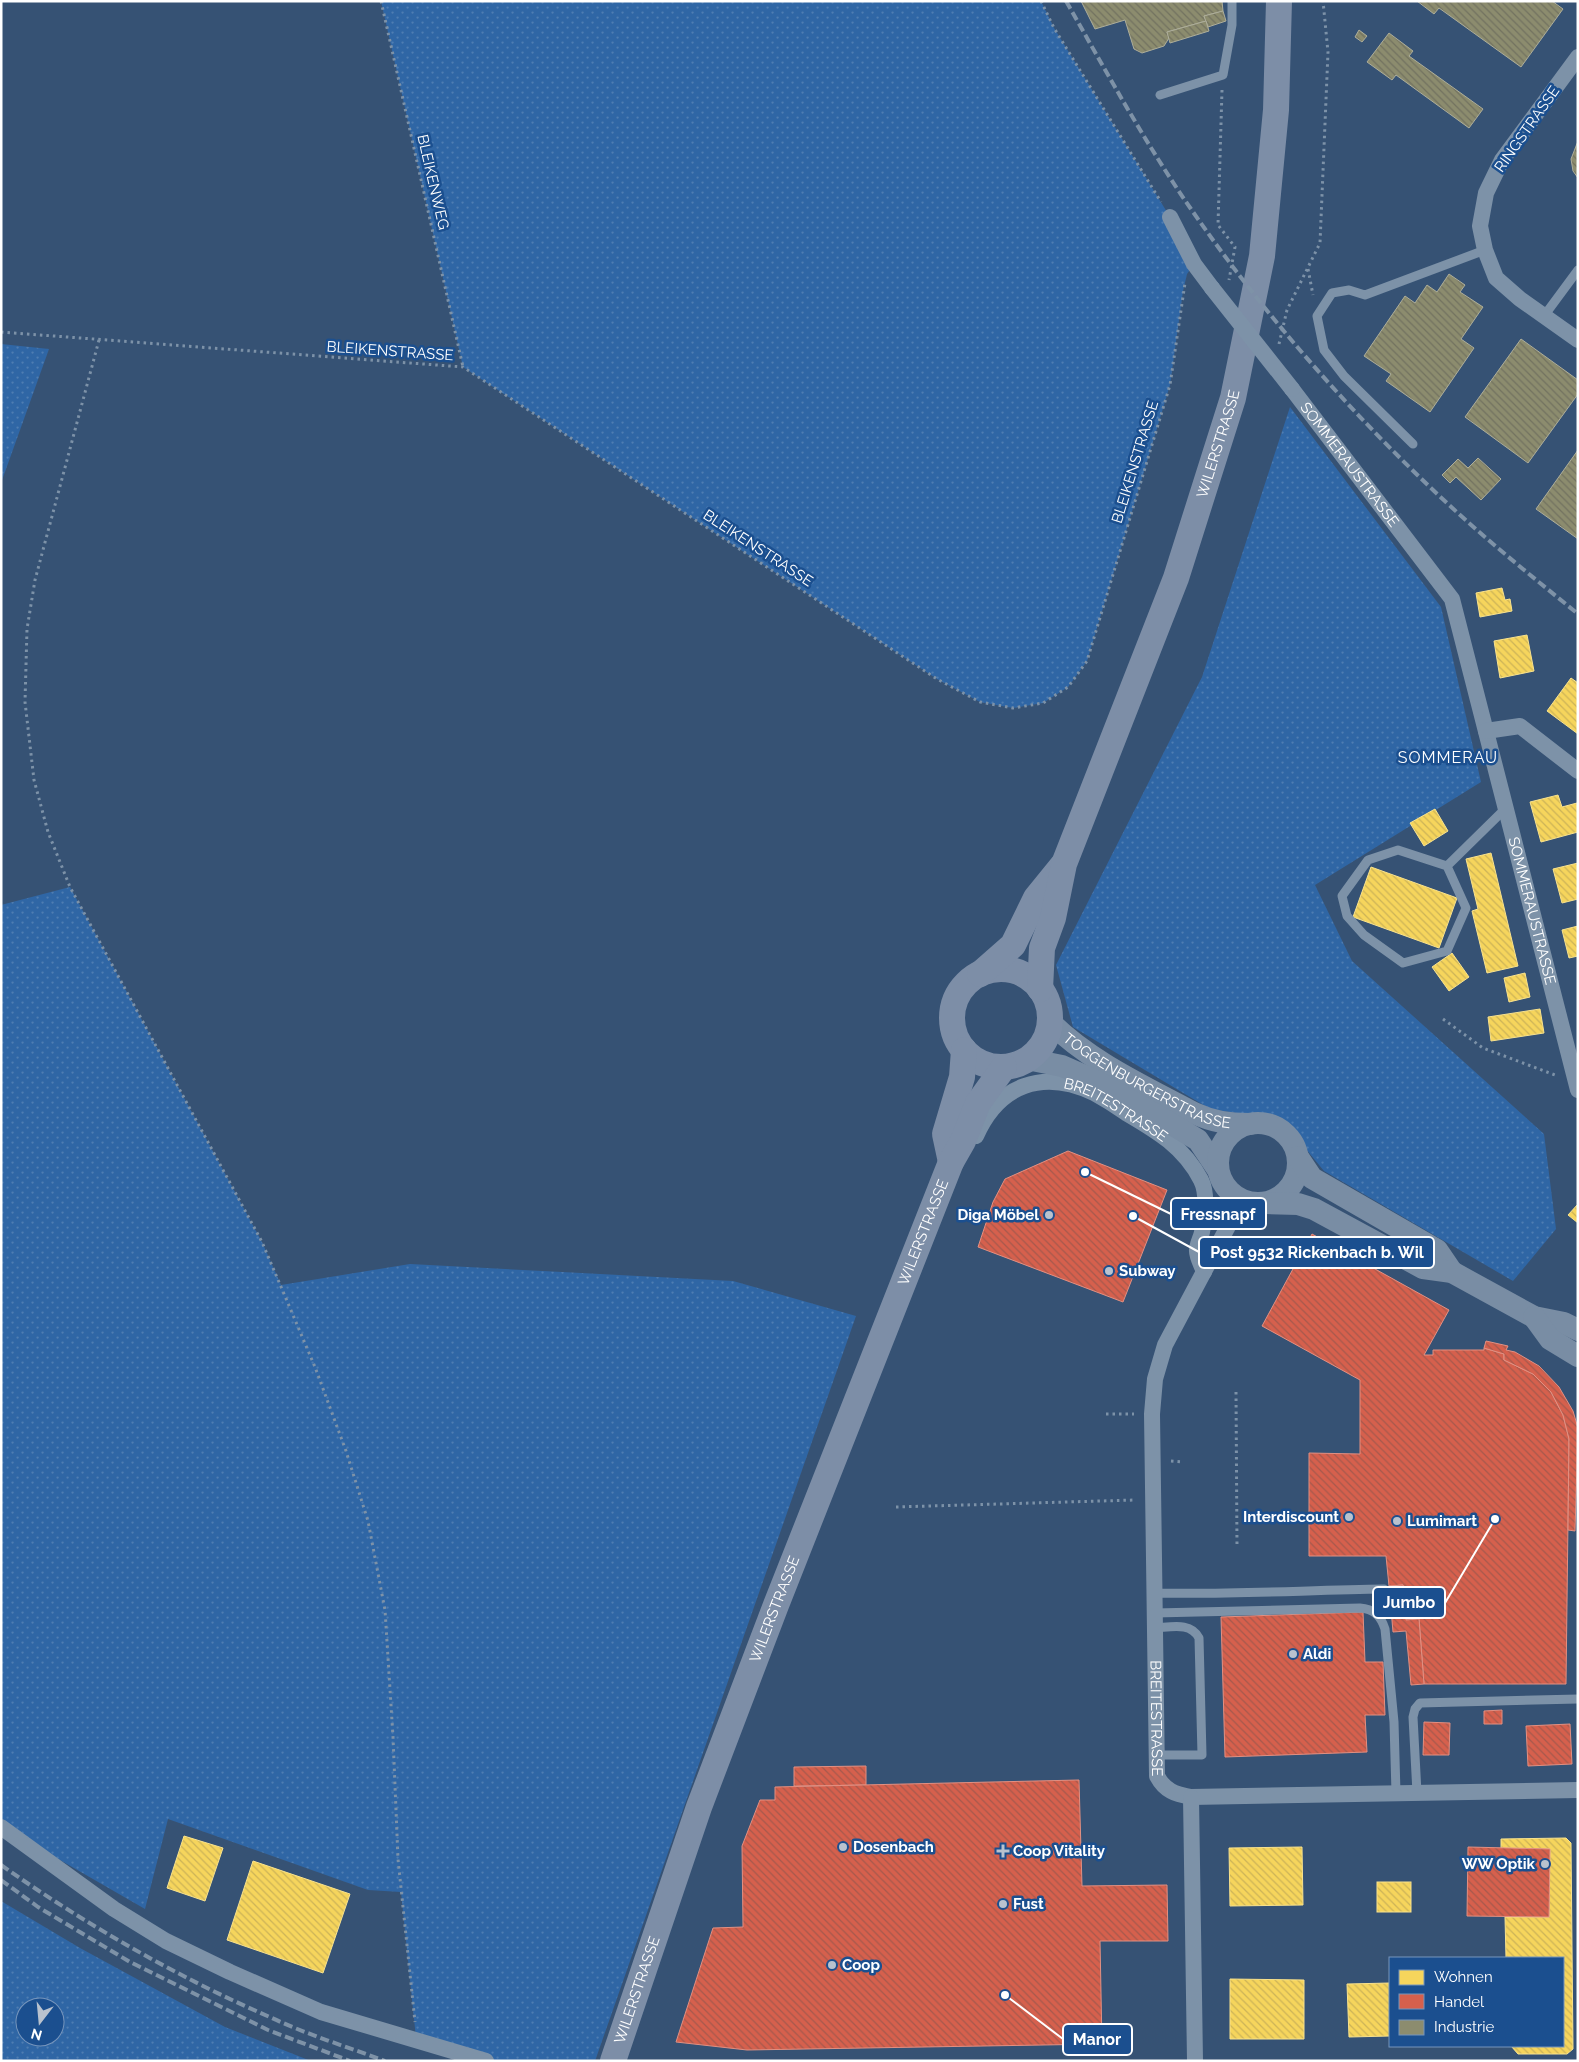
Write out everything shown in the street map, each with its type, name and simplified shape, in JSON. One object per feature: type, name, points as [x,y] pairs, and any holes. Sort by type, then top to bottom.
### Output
[{"type":"main road","name":"WILERSTRASSE","points":[[1040,989],[1042,948],[1053,918],[1064,864],[1176,578],[1233,398],[1262,256],[1276,110],[1279,1]]},
{"type":"main road","name":"WILERSTRASSE","points":[[980,974],[1013,945],[1036,898],[1064,864]]},
{"type":"main road","points":[[996,969],[1012,971],[1028,978],[1040,989],[1049,1010],[1050,1022],[1042,1043],[1015,1063],[982,1063],[964,1050],[956,1037],[952,1023],[953,1008],[958,994],[967,982],[980,974],[996,969]]},
{"type":"main road","name":"TOGGENBURGERSTRASSE","points":[[1050,1022],[1069,1041],[1095,1059],[1209,1121],[1228,1124],[1252,1124]]},
{"type":"main road","name":"WILERSTRASSE","points":[[951,1162],[945,1134],[962,1077],[964,1050]]},
{"type":"main road","name":"WILERSTRASSE","points":[[613,2059],[713,1771],[776,1605],[951,1162],[963,1140],[978,1103],[1015,1063]]},
{"type":"main road","name":"TOGGENBURGERSTRASSE","points":[[1015,1063],[1070,1070],[1094,1080],[1198,1140],[1218,1170]]},
{"type":"main road","points":[[1452,1272],[1437,1250],[1312,1178],[1298,1157],[1293,1143],[1284,1132],[1274,1126],[1252,1124],[1238,1128],[1223,1143],[1218,1156],[1218,1170],[1223,1183],[1232,1194],[1242,1200],[1298,1204],[1314,1209],[1423,1268],[1452,1272],[1534,1318],[1564,1323],[1578,1330]]},
{"type":"main road","points":[[1265,1203],[1278,1198],[1289,1190],[1298,1170],[1298,1157]]},
{"type":"main road","points":[[1534,1318],[1550,1338],[1578,1356]]},
{"type":"street","name":"RINGSTRASSE","points":[[1578,57],[1502,160],[1486,192],[1480,226],[1485,250],[1496,278],[1578,340]]},
{"type":"street","name":"SOMMERAUSTRASSE","points":[[1170,218],[1194,264],[1452,598],[1504,809],[1576,1086]]},
{"type":"street","points":[[1486,731],[1520,726],[1578,771]]},
{"type":"street","name":"BREITESTRASSE","points":[[951,1162],[972,1145],[981,1124],[998,1102],[1015,1089],[1032,1082],[1050,1080],[1093,1093],[1164,1135],[1184,1153],[1202,1182],[1205,1208],[1202,1233],[1196,1252],[1204,1272]]},
{"type":"street","name":"BREITESTRASSE","points":[[1242,1200],[1164,1346],[1155,1380],[1152,1414],[1156,1756],[1157,1776],[1163,1787],[1176,1794],[1191,1797],[1578,1790]]},
{"type":"street","points":[[1191,1797],[1195,2061]]},
{"type":"street","points":[[1,1827],[114,1909],[166,1941],[230,1972],[321,2012],[416,2038],[486,2061]]},
{"type":"lane","points":[[1160,95],[1223,75],[1232,25],[1232,1]]},
{"type":"lane","points":[[1413,444],[1344,376],[1324,350],[1317,316],[1332,293],[1349,290],[1365,295],[1485,250]]},
{"type":"lane","points":[[1544,316],[1578,270]]},
{"type":"lane","points":[[1447,866],[1504,809]]},
{"type":"lane","points":[[1398,850],[1447,866],[1466,908],[1448,951],[1403,963],[1364,935],[1347,916],[1342,896],[1368,860],[1398,850]]},
{"type":"lane","points":[[1155,1593],[1195,1595],[1289,1590],[1384,1589]]},
{"type":"lane","points":[[1155,1620],[1360,1608],[1375,1612],[1382,1619],[1385,1629],[1394,1722],[1396,1793]]},
{"type":"lane","points":[[1155,1620],[1190,1627],[1195,1630],[1199,1638],[1202,1756],[1156,1756]]},
{"type":"lane","points":[[1417,1793],[1413,1717],[1415,1709],[1420,1702],[1578,1699]]},
{"type":"path","name":"BLEIKENWEG","points":[[381,1],[463,368]]},
{"type":"path","points":[[1041,1],[1054,28],[1170,218]]},
{"type":"path","points":[[1278,350],[1287,310],[1320,243],[1328,70],[1323,1]]},
{"type":"path","points":[[1223,75],[1218,225],[1235,247],[1229,281]]},
{"type":"path","name":"BLEIKENSTRASSE","points":[[1,332],[463,368],[937,679],[980,702],[1013,708],[1043,703],[1068,687],[1086,661],[1170,385],[1182,290],[1187,274],[1194,264]]},
{"type":"path","points":[[99,340],[35,580],[27,629],[25,702],[34,780],[48,832],[70,887],[262,1242],[315,1367],[346,1451],[368,1521],[385,1610],[394,1738],[398,1859],[416,2038]]},
{"type":"path","points":[[1443,1019],[1483,1048],[1576,1086]]},
{"type":"path","points":[[1236,1392],[1237,1548]]},
{"type":"path","points":[[1106,1414],[1135,1414]]},
{"type":"path","points":[[1170,1462],[1183,1462]]},
{"type":"path","points":[[896,1507],[1136,1500]]},
{"type":"shaded area","points":[[381,1],[1041,1],[1054,28],[1170,217],[1194,264],[1187,274],[1183,291],[1170,385],[1087,661],[1068,687],[1043,703],[1013,708],[980,702],[937,679],[463,367]]},
{"type":"shaded area","points":[[1,344],[49,349],[1,483]]},
{"type":"shaded area","points":[[1290,407],[1441,607],[1481,782],[1315,885],[1352,961],[1544,1134],[1556,1229],[1513,1281],[1324,1171],[1282,1120],[1210,1109],[1073,1027],[1056,965],[1202,677]]},
{"type":"shaded area","points":[[70,887],[262,1242],[281,1285],[410,1264],[733,1281],[856,1316],[595,2061],[486,2061],[416,2038],[401,1892],[368,1890],[168,1819],[145,1909],[1,1826],[1,905]]},
{"type":"shaded area","points":[[1,1901],[80,1948],[225,2027],[311,2061],[1,2061]]},
{"type":"building: Wohnen","points":[[1502,588],[1505,600],[1510,599],[1512,611],[1480,617],[1476,593]]},
{"type":"building: Wohnen","points":[[1527,635],[1534,671],[1500,678],[1494,641]]},
{"type":"building: Wohnen","points":[[1571,678],[1578,683],[1578,734],[1547,711]]},
{"type":"building: Wohnen","points":[[1558,795],[1562,807],[1577,803],[1578,832],[1541,842],[1530,802]]},
{"type":"building: Wohnen","points":[[1435,809],[1448,831],[1424,846],[1410,823]]},
{"type":"building: Wohnen","points":[[1491,853],[1518,966],[1487,973],[1472,911],[1478,909],[1466,859]]},
{"type":"building: Wohnen","points":[[1578,863],[1578,899],[1562,903],[1553,869]]},
{"type":"building: Wohnen","points":[[1371,867],[1457,898],[1439,948],[1353,917]]},
{"type":"building: Wohnen","points":[[1578,926],[1578,956],[1569,958],[1562,930]]},
{"type":"building: Wohnen","points":[[1452,953],[1469,977],[1449,991],[1432,967]]},
{"type":"building: Wohnen","points":[[1525,973],[1530,997],[1509,1002],[1504,978]]},
{"type":"building: Wohnen","points":[[1540,1009],[1544,1033],[1491,1041],[1488,1017]]},
{"type":"building: Wohnen","points":[[1578,1204],[1578,1223],[1568,1215]]},
{"type":"building: Wohnen","points":[[184,1836],[223,1848],[205,1901],[167,1888]]},
{"type":"building: Wohnen","points":[[1566,1838],[1571,1843],[1573,2049],[1567,2054],[1518,2054],[1512,2047],[1564,2047],[1564,1957],[1506,1957],[1505,1917],[1549,1917],[1550,1849],[1501,1848],[1501,1839]]},
{"type":"building: Wohnen","points":[[1302,1847],[1303,1905],[1230,1906],[1229,1848]]},
{"type":"building: Wohnen","points":[[253,1861],[350,1894],[323,1973],[227,1940]]},
{"type":"building: Wohnen","points":[[1377,1882],[1411,1882],[1411,1912],[1377,1912]]},
{"type":"building: Wohnen","points":[[1230,1979],[1304,1980],[1304,2039],[1230,2039]]},
{"type":"building: Wohnen","points":[[1389,1983],[1389,2036],[1349,2037],[1347,1984]]},
{"type":"building: Handel","points":[[1068,1151],[1167,1190],[1123,1302],[978,1247],[993,1202],[1005,1179]]},
{"type":"building: Handel","points":[[1312,1234],[1449,1310],[1424,1355],[1433,1355],[1433,1350],[1484,1350],[1484,1348],[1504,1354],[1504,1360],[1533,1374],[1551,1392],[1563,1415],[1569,1439],[1566,1684],[1424,1684],[1419,1619],[1406,1620],[1403,1585],[1389,1586],[1386,1556],[1309,1556],[1309,1453],[1360,1454],[1360,1380],[1262,1326]]},
{"type":"building: Handel","points":[[1486,1341],[1508,1346],[1506,1350],[1515,1352],[1539,1366],[1559,1387],[1573,1411],[1578,1428],[1575,1531],[1568,1530],[1569,1439],[1563,1415],[1551,1392],[1533,1374],[1504,1360],[1504,1354],[1484,1348]]},
{"type":"building: Handel","points":[[1403,1585],[1406,1620],[1419,1619],[1424,1684],[1411,1685],[1406,1631],[1393,1632],[1389,1586]]},
{"type":"building: Handel","points":[[1363,1612],[1365,1662],[1383,1662],[1385,1715],[1365,1715],[1367,1752],[1225,1757],[1221,1617]]},
{"type":"building: Handel","points":[[1502,1710],[1502,1724],[1484,1724],[1484,1711]]},
{"type":"building: Handel","points":[[1424,1722],[1450,1723],[1449,1755],[1423,1755]]},
{"type":"building: Handel","points":[[1570,1724],[1572,1764],[1528,1766],[1526,1726]]},
{"type":"building: Handel","points":[[866,1766],[866,1785],[794,1786],[794,1767]]},
{"type":"building: Handel","points":[[1079,1780],[1082,1886],[1167,1885],[1168,1941],[1100,1941],[1102,2044],[747,2050],[676,2042],[713,1928],[743,1927],[742,1846],[760,1800],[775,1800],[775,1787]]},
{"type":"building: Handel","points":[[1468,1847],[1550,1849],[1549,1917],[1467,1916]]},
{"type":"building: Industrie","points":[[1081,1],[1222,1],[1223,11],[1204,16],[1206,21],[1167,32],[1169,38],[1164,46],[1142,53],[1134,49],[1125,20],[1095,29]]},
{"type":"building: Industrie","points":[[1417,1],[1552,1],[1563,9],[1521,67],[1439,8],[1434,14]]},
{"type":"building: Industrie","points":[[1223,11],[1226,21],[1208,27],[1204,16]]},
{"type":"building: Industrie","points":[[1206,21],[1209,31],[1170,43],[1167,32]]},
{"type":"building: Industrie","points":[[1359,30],[1367,36],[1362,42],[1355,37]]},
{"type":"building: Industrie","points":[[1389,33],[1413,51],[1409,56],[1483,109],[1469,128],[1396,75],[1392,80],[1367,62]]},
{"type":"building: Industrie","points":[[1578,141],[1578,178],[1573,171],[1571,159]]},
{"type":"building: Industrie","points":[[1449,274],[1465,285],[1460,292],[1483,307],[1461,339],[1474,348],[1430,412],[1386,381],[1391,374],[1364,356],[1405,296],[1415,303],[1427,285],[1437,292]]},
{"type":"building: Industrie","points":[[1521,339],[1578,380],[1578,394],[1528,463],[1465,417]]},
{"type":"building: Industrie","points":[[1578,450],[1578,539],[1536,509]]},
{"type":"building: Industrie","points":[[1478,458],[1501,479],[1481,500],[1456,477],[1450,483],[1442,475],[1458,459],[1468,468]]},
{"type":"railway","points":[[1066,1],[1126,107],[1174,184],[1219,249],[1280,326],[1344,400],[1448,504],[1578,614]]},
{"type":"railway","points":[[1,1865],[99,1929],[201,1985],[286,2024],[385,2061]]},
{"type":"railway","points":[[1,1880],[38,1907],[130,1962],[268,2030],[350,2061]]},
{"type":"place","name":"Fressnapf","points":[[1085,1172]]},
{"type":"place","name":"Diga Möbel","points":[[1049,1215]]},
{"type":"place","name":"Post 9532 Rickenbach b. Wil","points":[[1133,1216]]},
{"type":"place","name":"Subway","points":[[1109,1271]]},
{"type":"place","name":"Interdiscount","points":[[1349,1517]]},
{"type":"place","name":"Jumbo","points":[[1495,1519]]},
{"type":"place","name":"Lumimart","points":[[1397,1521]]},
{"type":"place","name":"Aldi","points":[[1293,1654]]},
{"type":"place","name":"Dosenbach","points":[[843,1847]]},
{"type":"place","name":"Coop Vitality","points":[[1003,1851]]},
{"type":"place","name":"WW Optik","points":[[1545,1864]]},
{"type":"place","name":"Fust","points":[[1003,1904]]},
{"type":"place","name":"Coop","points":[[832,1965]]},
{"type":"place","name":"Manor","points":[[1005,1995]]},
{"type":"district","name":"SOMMERAU","points":[[1448,757]]}]
